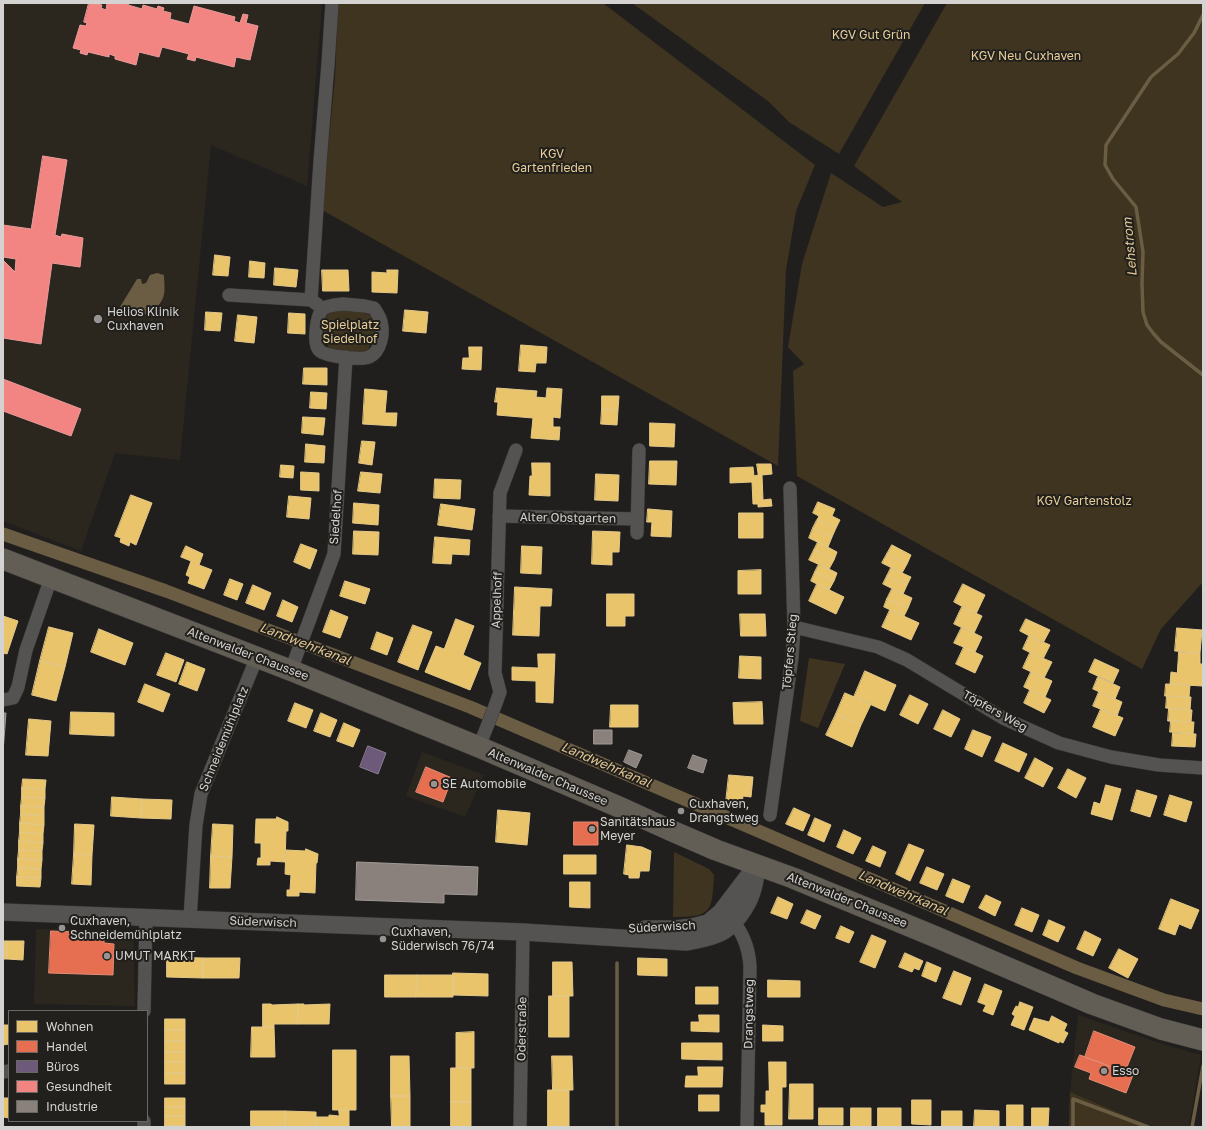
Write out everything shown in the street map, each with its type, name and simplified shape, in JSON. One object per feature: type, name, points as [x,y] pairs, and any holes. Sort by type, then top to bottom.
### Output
[{"type":"main road","name":"Altenwalder Chaussee","points":[[3,559],[257,657],[294,661],[478,747],[672,831],[793,878],[1092,1004],[1161,1029],[1203,1040]]},
{"type":"street","points":[[311,300],[332,3]]},
{"type":"street","points":[[229,295],[311,300],[322,309]]},
{"type":"street","points":[[343,304],[374,308],[382,323],[379,347],[375,353],[368,357],[346,357],[324,354],[318,350],[316,340],[317,324],[318,316],[322,309],[326,306],[343,304]]},
{"type":"street","name":"Siedelhof","points":[[294,661],[334,554],[346,357]]},
{"type":"street","name":"Appelhoff","points":[[478,747],[500,692],[495,673],[500,493],[516,450]]},
{"type":"street","points":[[637,533],[640,450]]},
{"type":"street","name":"Töpfers Stieg","points":[[770,816],[792,657],[794,627],[790,488]]},
{"type":"street","name":"Alter Obstgarten","points":[[499,516],[637,519]]},
{"type":"street","points":[[3,700],[13,698],[18,687],[26,650],[51,578]]},
{"type":"street","name":"Töpfers Weg","points":[[794,627],[878,647],[907,660],[1003,718],[1058,743],[1112,757],[1159,765],[1203,768]]},
{"type":"street","name":"Schneidemühlplatz","points":[[190,919],[196,826],[202,794],[257,657]]},
{"type":"street","name":"Süderwisch","points":[[523,932],[583,929],[675,929],[708,923],[721,912],[757,865]]},
{"type":"street","name":"Süderwisch","points":[[3,912],[523,932],[686,942],[705,939],[721,933],[734,922],[748,901],[752,892],[757,865]]},
{"type":"street","name":"Drangstweg","points":[[721,912],[734,922],[749,954],[747,1127]]},
{"type":"street","points":[[144,1010],[146,917]]},
{"type":"street","name":"Oderstraße","points":[[520,1127],[523,932]]},
{"type":"shaded area","name":"Helios Klinik Cuxhaven","points":[[3,3],[319,3],[322,5],[307,186],[211,145],[180,460],[115,453],[81,551],[3,521]]},
{"type":"shaded area","points":[[157,273],[164,275],[164,291],[162,300],[155,309],[148,314],[141,315],[135,314],[120,307],[137,279],[141,279],[142,284],[146,283],[150,275]]},
{"type":"shaded area","points":[[422,752],[484,775],[465,817],[406,796]]},
{"type":"shaded area","points":[[36,929],[118,930],[133,938],[135,1006],[34,1004]]},
{"type":"shaded area","points":[[1078,1015],[1162,1044],[1201,1055],[1189,1127],[1153,1127],[1070,1092]]},
{"type":"green space","name":"KGV Gartenfrieden","points":[[338,3],[603,3],[815,165],[796,211],[786,270],[778,466],[322,210],[335,78]]},
{"type":"green space","name":"KGV Gut Grün","points":[[632,3],[925,3],[839,154],[789,122],[768,101]]},
{"type":"green space","points":[[947,3],[1203,3],[1203,582],[1161,629],[1142,669],[797,476],[793,371],[804,364],[788,347],[802,264],[831,173],[883,207],[902,202],[854,166]]},
{"type":"green space","name":"Spielplatz Siedelhof","points":[[329,312],[361,312],[375,318],[374,337],[371,345],[365,353],[336,352],[329,348],[324,339],[324,321]]},
{"type":"green space","points":[[809,658],[845,664],[818,728],[800,721]]},
{"type":"green space","points":[[674,852],[709,869],[714,875],[710,905],[707,910],[696,916],[673,917]]},
{"type":"green space","points":[[1070,1092],[1153,1127],[1069,1127]]},
{"type":"building: Wohnen","points":[[215,255],[230,257],[228,276],[213,275]]},
{"type":"building: Wohnen","points":[[250,261],[265,263],[264,278],[249,277]]},
{"type":"building: Wohnen","points":[[275,268],[298,270],[296,287],[274,285]]},
{"type":"building: Wohnen","points":[[322,270],[348,270],[349,291],[323,291]]},
{"type":"building: Wohnen","points":[[387,270],[398,270],[397,293],[372,292],[372,272],[387,273]]},
{"type":"building: Wohnen","points":[[405,310],[428,312],[426,333],[403,331]]},
{"type":"building: Wohnen","points":[[206,312],[222,313],[220,331],[205,330]]},
{"type":"building: Wohnen","points":[[289,313],[305,314],[305,334],[288,333]]},
{"type":"building: Wohnen","points":[[238,315],[257,317],[254,343],[235,341]]},
{"type":"building: Wohnen","points":[[521,345],[547,347],[546,363],[536,363],[535,372],[519,371]]},
{"type":"building: Wohnen","points":[[469,347],[482,347],[481,370],[462,369],[463,358],[469,358]]},
{"type":"building: Wohnen","points":[[304,368],[327,368],[327,385],[303,384]]},
{"type":"building: Wohnen","points":[[497,388],[537,391],[536,397],[546,398],[547,388],[562,389],[560,418],[553,417],[553,427],[560,427],[559,440],[531,438],[533,418],[497,415],[498,402],[495,402]]},
{"type":"building: Wohnen","points":[[365,389],[387,391],[385,413],[397,413],[396,426],[363,424]]},
{"type":"building: Wohnen","points":[[311,392],[327,393],[326,409],[310,408]]},
{"type":"building: Wohnen","points":[[602,396],[619,396],[618,410],[602,409]]},
{"type":"building: Wohnen","points":[[602,409],[618,410],[617,425],[601,424]]},
{"type":"building: Wohnen","points":[[303,417],[325,418],[323,435],[302,433]]},
{"type":"building: Wohnen","points":[[650,423],[675,424],[674,447],[650,446]]},
{"type":"building: Wohnen","points":[[362,441],[375,442],[372,465],[359,463]]},
{"type":"building: Wohnen","points":[[306,444],[325,446],[324,463],[305,462]]},
{"type":"building: Wohnen","points":[[650,461],[677,461],[676,485],[649,484]]},
{"type":"building: Wohnen","points":[[532,463],[550,463],[550,496],[529,495],[530,476],[532,476]]},
{"type":"building: Wohnen","points":[[757,464],[771,464],[772,474],[762,475],[763,500],[771,499],[772,506],[758,507],[758,504],[753,504],[752,482],[730,483],[730,468],[753,467],[754,476],[758,475]]},
{"type":"building: Wohnen","points":[[281,465],[294,466],[293,478],[280,477]]},
{"type":"building: Wohnen","points":[[301,472],[319,473],[319,491],[301,490]]},
{"type":"building: Wohnen","points":[[361,472],[382,474],[380,493],[358,491]]},
{"type":"building: Wohnen","points":[[596,474],[619,475],[618,501],[595,500]]},
{"type":"building: Wohnen","points":[[435,479],[461,480],[460,499],[434,498]]},
{"type":"building: Wohnen","points":[[131,495],[152,503],[136,545],[130,542],[129,546],[120,542],[121,538],[115,536]]},
{"type":"building: Wohnen","points":[[289,496],[311,498],[309,519],[287,517]]},
{"type":"building: Wohnen","points":[[818,502],[835,509],[832,516],[840,520],[836,528],[817,520],[819,516],[813,513]]},
{"type":"building: Wohnen","points":[[354,503],[379,505],[378,525],[353,523]]},
{"type":"building: Wohnen","points":[[441,504],[475,509],[472,530],[438,525]]},
{"type":"building: Wohnen","points":[[648,509],[672,511],[671,537],[651,536],[652,522],[647,522]]},
{"type":"building: Wohnen","points":[[739,513],[763,513],[763,538],[739,538]]},
{"type":"building: Wohnen","points":[[817,520],[836,528],[832,537],[813,528]]},
{"type":"building: Wohnen","points":[[813,528],[832,537],[828,547],[809,538]]},
{"type":"building: Wohnen","points":[[354,531],[379,532],[378,555],[353,554]]},
{"type":"building: Wohnen","points":[[593,531],[620,532],[619,552],[612,552],[612,565],[592,564]]},
{"type":"building: Wohnen","points":[[435,537],[470,540],[469,555],[452,554],[451,564],[433,563]]},
{"type":"building: Wohnen","points":[[818,542],[837,552],[834,560],[814,550]]},
{"type":"building: Wohnen","points":[[301,544],[317,550],[310,569],[294,562]]},
{"type":"building: Wohnen","points":[[892,545],[911,555],[907,564],[887,554]]},
{"type":"building: Wohnen","points":[[186,546],[203,554],[199,565],[212,570],[204,589],[188,583],[190,577],[186,575],[191,561],[181,557]]},
{"type":"building: Wohnen","points":[[522,546],[542,547],[541,574],[521,573]]},
{"type":"building: Wohnen","points":[[814,550],[834,560],[829,569],[809,560]]},
{"type":"building: Wohnen","points":[[887,554],[907,564],[902,573],[882,563]]},
{"type":"building: Wohnen","points":[[819,564],[837,573],[834,581],[815,572]]},
{"type":"building: Wohnen","points":[[891,568],[911,577],[907,585],[887,576]]},
{"type":"building: Wohnen","points":[[761,570],[761,594],[738,594],[738,571]]},
{"type":"building: Wohnen","points":[[815,572],[834,581],[829,590],[811,581]]},
{"type":"building: Wohnen","points":[[887,576],[907,585],[903,594],[883,584]]},
{"type":"building: Wohnen","points":[[230,579],[243,584],[237,600],[224,595]]},
{"type":"building: Wohnen","points":[[345,581],[370,589],[365,604],[340,596]]},
{"type":"building: Wohnen","points":[[817,584],[844,597],[836,614],[809,601]]},
{"type":"building: Wohnen","points":[[963,584],[985,595],[976,614],[954,602]]},
{"type":"building: Wohnen","points":[[253,585],[271,593],[264,610],[246,603]]},
{"type":"building: Wohnen","points":[[515,587],[552,589],[551,606],[540,606],[539,636],[513,635]]},
{"type":"building: Wohnen","points":[[892,589],[912,598],[908,608],[887,599]]},
{"type":"building: Wohnen","points":[[607,594],[634,594],[634,616],[625,616],[625,626],[607,626]]},
{"type":"building: Wohnen","points":[[887,599],[908,608],[904,616],[884,607]]},
{"type":"building: Wohnen","points":[[283,600],[298,607],[292,622],[277,616]]},
{"type":"building: Wohnen","points":[[962,607],[982,616],[974,633],[954,624]]},
{"type":"building: Wohnen","points":[[331,610],[348,617],[340,638],[323,632]]},
{"type":"building: Wohnen","points":[[890,610],[919,623],[911,640],[882,627]]},
{"type":"building: Wohnen","points":[[740,614],[765,614],[766,636],[741,636]]},
{"type":"building: Wohnen","points":[[3,616],[18,621],[7,654],[3,653]]},
{"type":"building: Wohnen","points":[[456,619],[474,626],[463,655],[481,663],[470,690],[425,672],[436,646],[444,649]]},
{"type":"building: Wohnen","points":[[1026,619],[1050,630],[1043,643],[1020,631]]},
{"type":"building: Wohnen","points":[[413,625],[432,632],[418,670],[398,662]]},
{"type":"building: Wohnen","points":[[49,627],[73,633],[65,667],[40,661]]},
{"type":"building: Wohnen","points":[[962,627],[982,637],[975,652],[954,643]]},
{"type":"building: Wohnen","points":[[1177,628],[1202,630],[1200,653],[1175,651]]},
{"type":"building: Wohnen","points":[[99,629],[133,643],[125,665],[91,652]]},
{"type":"building: Wohnen","points":[[377,632],[393,638],[387,655],[371,649]]},
{"type":"building: Wohnen","points":[[1029,636],[1050,645],[1043,659],[1023,649]]},
{"type":"building: Wohnen","points":[[964,647],[983,656],[975,673],[956,664]]},
{"type":"building: Wohnen","points":[[1179,652],[1200,653],[1200,664],[1203,664],[1202,686],[1170,684],[1171,672],[1177,673]]},
{"type":"building: Wohnen","points":[[166,653],[184,660],[176,682],[157,675]]},
{"type":"building: Wohnen","points":[[1030,653],[1052,662],[1044,678],[1023,668]]},
{"type":"building: Wohnen","points":[[538,654],[555,654],[553,703],[536,702],[536,681],[512,680],[512,667],[538,668]]},
{"type":"building: Wohnen","points":[[740,656],[761,657],[761,679],[739,678]]},
{"type":"building: Wohnen","points":[[1095,659],[1119,670],[1113,683],[1089,672]]},
{"type":"building: Wohnen","points":[[40,661],[65,667],[56,701],[32,695]]},
{"type":"building: Wohnen","points":[[187,662],[205,669],[197,691],[179,684]]},
{"type":"building: Wohnen","points":[[865,671],[896,685],[885,711],[854,697]]},
{"type":"building: Wohnen","points":[[1031,672],[1052,681],[1045,697],[1024,687]]},
{"type":"building: Wohnen","points":[[1098,677],[1120,687],[1115,699],[1093,689]]},
{"type":"building: Wohnen","points":[[145,684],[170,694],[163,712],[138,702]]},
{"type":"building: Wohnen","points":[[1166,684],[1190,685],[1189,697],[1165,696]]},
{"type":"building: Wohnen","points":[[1030,690],[1051,700],[1044,713],[1024,703]]},
{"type":"building: Wohnen","points":[[1099,692],[1122,702],[1117,716],[1093,706]]},
{"type":"building: Wohnen","points":[[845,693],[871,704],[861,725],[836,714]]},
{"type":"building: Wohnen","points":[[910,695],[928,704],[918,724],[900,715]]},
{"type":"building: Wohnen","points":[[1167,696],[1191,697],[1190,710],[1166,708]]},
{"type":"building: Wohnen","points":[[762,702],[763,724],[734,724],[733,703]]},
{"type":"building: Wohnen","points":[[295,703],[313,710],[306,728],[288,721]]},
{"type":"building: Wohnen","points":[[611,705],[638,705],[638,727],[610,727]]},
{"type":"building: Wohnen","points":[[1169,708],[1192,710],[1191,722],[1168,721]]},
{"type":"building: Wohnen","points":[[1101,709],[1123,718],[1115,736],[1093,727]]},
{"type":"building: Wohnen","points":[[943,710],[960,719],[951,737],[934,729]]},
{"type":"building: Wohnen","points":[[71,712],[114,713],[114,736],[70,734]]},
{"type":"building: Wohnen","points":[[321,713],[337,720],[330,737],[314,731]]},
{"type":"building: Wohnen","points":[[836,714],[861,725],[852,747],[826,735]]},
{"type":"building: Wohnen","points":[[29,719],[51,721],[48,756],[26,755]]},
{"type":"building: Wohnen","points":[[1171,721],[1194,722],[1193,734],[1170,732]]},
{"type":"building: Wohnen","points":[[344,723],[360,730],[353,747],[337,741]]},
{"type":"building: Wohnen","points":[[973,730],[991,737],[982,757],[965,749]]},
{"type":"building: Wohnen","points":[[1173,733],[1196,734],[1195,747],[1172,746]]},
{"type":"building: Wohnen","points":[[1003,743],[1027,754],[1019,772],[995,761]]},
{"type":"building: Wohnen","points":[[1035,758],[1053,768],[1043,787],[1025,778]]},
{"type":"building: Wohnen","points":[[1068,769],[1086,778],[1076,798],[1058,788]]},
{"type":"building: Wohnen","points":[[729,775],[753,777],[751,797],[743,796],[742,804],[726,802]]},
{"type":"building: Wohnen","points":[[23,779],[46,780],[45,789],[22,788]]},
{"type":"building: Wohnen","points":[[1106,785],[1121,789],[1112,820],[1091,814],[1094,802],[1100,804]]},
{"type":"building: Wohnen","points":[[22,788],[45,789],[45,798],[22,797]]},
{"type":"building: Wohnen","points":[[1137,790],[1157,796],[1150,817],[1131,811]]},
{"type":"building: Wohnen","points":[[1170,795],[1192,802],[1186,822],[1164,815]]},
{"type":"building: Wohnen","points":[[22,797],[45,798],[44,807],[21,806]]},
{"type":"building: Wohnen","points":[[112,797],[142,799],[141,818],[111,816]]},
{"type":"building: Wohnen","points":[[142,799],[172,800],[171,819],[141,818]]},
{"type":"building: Wohnen","points":[[21,806],[44,807],[44,816],[21,814]]},
{"type":"building: Wohnen","points":[[794,808],[810,815],[803,831],[786,824]]},
{"type":"building: Wohnen","points":[[498,810],[530,813],[527,845],[496,842]]},
{"type":"building: Wohnen","points":[[21,814],[44,816],[44,825],[20,823]]},
{"type":"building: Wohnen","points":[[277,817],[288,822],[288,831],[286,831],[285,862],[270,861],[270,865],[257,865],[258,858],[261,858],[261,843],[255,843],[256,819],[276,819]]},
{"type":"building: Wohnen","points":[[815,818],[831,825],[824,842],[808,835]]},
{"type":"building: Wohnen","points":[[20,823],[44,825],[43,834],[20,832]]},
{"type":"building: Wohnen","points":[[75,824],[94,825],[92,855],[74,854]]},
{"type":"building: Wohnen","points":[[213,824],[233,825],[232,857],[211,856]]},
{"type":"building: Wohnen","points":[[844,830],[861,838],[853,854],[837,847]]},
{"type":"building: Wohnen","points":[[20,832],[43,834],[43,843],[19,841]]},
{"type":"building: Wohnen","points":[[19,841],[43,843],[42,851],[19,850]]},
{"type":"building: Wohnen","points":[[909,844],[924,850],[910,881],[896,874]]},
{"type":"building: Wohnen","points":[[627,845],[642,847],[651,851],[649,871],[640,871],[639,878],[629,878],[629,875],[624,874]]},
{"type":"building: Wohnen","points":[[873,846],[886,852],[880,867],[866,861]]},
{"type":"building: Wohnen","points":[[306,849],[318,854],[316,863],[315,893],[299,892],[299,896],[287,896],[287,890],[290,890],[291,875],[285,874],[286,850],[305,851]]},
{"type":"building: Wohnen","points":[[19,850],[42,851],[42,860],[18,859]]},
{"type":"building: Wohnen","points":[[74,854],[92,855],[91,885],[72,884]]},
{"type":"building: Wohnen","points":[[564,855],[596,855],[596,874],[564,874]]},
{"type":"building: Wohnen","points":[[211,856],[232,857],[230,888],[210,888]]},
{"type":"building: Wohnen","points":[[18,859],[42,860],[41,869],[18,868]]},
{"type":"building: Wohnen","points":[[927,867],[944,874],[937,890],[920,883]]},
{"type":"building: Wohnen","points":[[18,868],[41,869],[41,878],[17,877]]},
{"type":"building: Wohnen","points":[[17,877],[41,878],[40,887],[17,886]]},
{"type":"building: Wohnen","points":[[953,879],[970,886],[963,903],[946,896]]},
{"type":"building: Wohnen","points":[[570,882],[590,882],[590,908],[570,907]]},
{"type":"building: Wohnen","points":[[986,895],[1001,902],[995,916],[979,908]]},
{"type":"building: Wohnen","points":[[778,897],[793,904],[787,919],[771,913]]},
{"type":"building: Wohnen","points":[[1171,899],[1199,910],[1191,929],[1179,924],[1175,935],[1159,929]]},
{"type":"building: Wohnen","points":[[1022,908],[1039,915],[1032,932],[1015,925]]},
{"type":"building: Wohnen","points":[[807,910],[821,916],[815,929],[801,923]]},
{"type":"building: Wohnen","points":[[1049,920],[1065,927],[1058,942],[1043,935]]},
{"type":"building: Wohnen","points":[[841,926],[854,932],[849,943],[836,938]]},
{"type":"building: Wohnen","points":[[1085,931],[1101,939],[1093,956],[1077,949]]},
{"type":"building: Wohnen","points":[[872,935],[886,941],[875,968],[860,962]]},
{"type":"building: Wohnen","points":[[3,941],[7,941],[7,959],[3,959]]},
{"type":"building: Wohnen","points":[[7,941],[24,941],[23,960],[7,959]]},
{"type":"building: Wohnen","points":[[1119,949],[1138,959],[1128,978],[1109,968]]},
{"type":"building: Wohnen","points":[[905,953],[923,961],[919,970],[914,968],[912,972],[899,967]]},
{"type":"building: Wohnen","points":[[167,957],[203,958],[203,978],[167,977]]},
{"type":"building: Wohnen","points":[[203,958],[240,958],[239,978],[203,978]]},
{"type":"building: Wohnen","points":[[638,958],[667,959],[667,976],[638,975]]},
{"type":"building: Wohnen","points":[[553,962],[572,962],[573,996],[553,996]]},
{"type":"building: Wohnen","points":[[927,962],[941,968],[936,982],[922,976]]},
{"type":"building: Wohnen","points":[[954,971],[971,978],[961,1005],[943,998]]},
{"type":"building: Wohnen","points":[[453,973],[488,974],[488,996],[453,995]]},
{"type":"building: Wohnen","points":[[385,975],[417,975],[416,997],[385,997]]},
{"type":"building: Wohnen","points":[[417,975],[453,975],[453,997],[416,997]]},
{"type":"building: Wohnen","points":[[768,980],[800,981],[800,997],[768,997]]},
{"type":"building: Wohnen","points":[[985,984],[1002,991],[993,1015],[983,1011],[986,1005],[978,1002]]},
{"type":"building: Wohnen","points":[[696,987],[718,987],[718,1004],[696,1004]]},
{"type":"building: Wohnen","points":[[549,996],[569,996],[569,1037],[549,1037]]},
{"type":"building: Wohnen","points":[[1020,1002],[1033,1007],[1024,1030],[1011,1025],[1015,1016],[1012,1014]]},
{"type":"building: Wohnen","points":[[263,1004],[298,1004],[298,1024],[274,1024],[274,1027],[263,1027]]},
{"type":"building: Wohnen","points":[[298,1004],[330,1004],[329,1024],[298,1024]]},
{"type":"building: Wohnen","points":[[699,1015],[719,1015],[719,1032],[691,1031],[691,1022],[699,1022]]},
{"type":"building: Wohnen","points":[[1052,1016],[1067,1024],[1064,1031],[1068,1033],[1063,1043],[1059,1041],[1059,1043],[1029,1030],[1034,1018],[1049,1022]]},
{"type":"building: Wohnen","points":[[165,1019],[185,1019],[185,1030],[165,1030]]},
{"type":"building: Wohnen","points":[[3,1025],[8,1025],[8,1044],[3,1045]]},
{"type":"building: Wohnen","points":[[763,1025],[783,1026],[783,1041],[763,1041]]},
{"type":"building: Wohnen","points":[[252,1027],[274,1027],[275,1057],[251,1057]]},
{"type":"building: Wohnen","points":[[165,1030],[185,1030],[185,1041],[165,1041]]},
{"type":"building: Wohnen","points":[[474,1032],[474,1068],[456,1068],[456,1033]]},
{"type":"building: Wohnen","points":[[165,1041],[185,1041],[185,1052],[165,1052]]},
{"type":"building: Wohnen","points":[[682,1043],[722,1043],[722,1060],[682,1059]]},
{"type":"building: Wohnen","points":[[333,1050],[356,1050],[356,1110],[333,1110]]},
{"type":"building: Wohnen","points":[[165,1052],[185,1052],[185,1062],[165,1062]]},
{"type":"building: Wohnen","points":[[391,1056],[409,1056],[410,1096],[391,1096]]},
{"type":"building: Wohnen","points":[[552,1056],[572,1056],[573,1090],[553,1090]]},
{"type":"building: Wohnen","points":[[165,1062],[185,1062],[185,1073],[165,1073]]},
{"type":"building: Wohnen","points":[[769,1062],[786,1062],[786,1087],[782,1087],[782,1125],[765,1125],[765,1112],[761,1112],[761,1105],[766,1105],[766,1091],[769,1091]]},
{"type":"building: Wohnen","points":[[698,1067],[723,1067],[722,1087],[685,1087],[686,1076],[698,1076]]},
{"type":"building: Wohnen","points":[[451,1068],[471,1068],[471,1102],[451,1102]]},
{"type":"building: Wohnen","points":[[165,1073],[185,1073],[185,1084],[165,1084]]},
{"type":"building: Wohnen","points":[[790,1084],[813,1084],[813,1119],[789,1119]]},
{"type":"building: Wohnen","points":[[548,1090],[569,1090],[569,1127],[548,1127]]},
{"type":"building: Wohnen","points":[[699,1095],[719,1095],[719,1111],[699,1111]]},
{"type":"building: Wohnen","points":[[391,1096],[410,1096],[410,1127],[392,1127]]},
{"type":"building: Wohnen","points":[[3,1098],[8,1098],[8,1118],[3,1117]]},
{"type":"building: Wohnen","points":[[165,1098],[185,1098],[185,1107],[165,1107]]},
{"type":"building: Wohnen","points":[[912,1100],[931,1100],[931,1125],[912,1124]]},
{"type":"building: Wohnen","points":[[451,1102],[471,1102],[471,1127],[451,1127]]},
{"type":"building: Wohnen","points":[[1007,1105],[1023,1105],[1023,1127],[1007,1127]]},
{"type":"building: Wohnen","points":[[165,1107],[185,1107],[185,1116],[165,1116]]},
{"type":"building: Wohnen","points":[[819,1108],[843,1108],[843,1125],[819,1125]]},
{"type":"building: Wohnen","points":[[851,1108],[871,1108],[871,1127],[851,1127]]},
{"type":"building: Wohnen","points":[[878,1108],[901,1108],[901,1127],[878,1127]]},
{"type":"building: Wohnen","points":[[1032,1108],[1049,1108],[1048,1127],[1032,1127]]},
{"type":"building: Wohnen","points":[[339,1110],[349,1110],[349,1127],[316,1127],[316,1117],[329,1117],[329,1115],[339,1116]]},
{"type":"building: Wohnen","points":[[975,1110],[999,1111],[999,1127],[974,1127]]},
{"type":"building: Wohnen","points":[[251,1111],[285,1111],[285,1127],[251,1127]]},
{"type":"building: Wohnen","points":[[285,1111],[316,1112],[316,1127],[285,1127]]},
{"type":"building: Wohnen","points":[[942,1111],[962,1111],[962,1126],[942,1126]]},
{"type":"building: Wohnen","points":[[165,1116],[185,1116],[185,1126],[165,1126]]},
{"type":"building: Wohnen","points":[[185,1126],[185,1127],[165,1127]]},
{"type":"building: Handel","points":[[426,767],[452,778],[443,802],[416,792]]},
{"type":"building: Handel","points":[[574,822],[598,822],[598,845],[574,845]]},
{"type":"building: Handel","points":[[51,931],[104,933],[104,943],[114,944],[113,975],[49,973]]},
{"type":"building: Handel","points":[[1094,1031],[1135,1047],[1125,1072],[1085,1057]]},
{"type":"building: Handel","points":[[1080,1055],[1133,1075],[1126,1093],[1089,1079],[1091,1073],[1075,1067]]},
{"type":"building: Büros","points":[[368,746],[386,753],[378,774],[360,767]]},
{"type":"building: Gesundheit","points":[[89,3],[102,5],[101,8],[106,10],[107,3],[129,3],[128,5],[142,9],[143,5],[157,9],[158,6],[164,8],[163,11],[171,13],[170,19],[189,24],[194,6],[235,17],[234,21],[240,23],[243,14],[248,15],[246,23],[258,26],[250,60],[236,57],[234,67],[196,57],[195,61],[187,59],[189,54],[162,47],[159,57],[139,52],[136,65],[115,59],[115,56],[109,54],[109,57],[88,52],[87,55],[80,53],[81,50],[73,48],[80,25],[86,26],[87,23],[84,22]]},
{"type":"building: Gesundheit","points":[[43,156],[67,160],[55,235],[61,237],[62,234],[83,238],[80,267],[52,263],[41,344],[3,338],[3,262],[4,261],[15,272],[16,259],[3,257],[3,225],[31,229]]},
{"type":"building: Gesundheit","points":[[3,379],[81,409],[71,436],[3,411]]},
{"type":"building: Industrie","points":[[3,713],[6,713],[3,752]]},
{"type":"building: Industrie","points":[[594,730],[612,730],[612,744],[594,744]]},
{"type":"building: Industrie","points":[[629,750],[642,755],[636,768],[624,762]]},
{"type":"building: Industrie","points":[[693,755],[707,760],[703,773],[688,768]]},
{"type":"building: Industrie","points":[[357,862],[478,867],[477,895],[444,894],[444,903],[356,900]]},
{"type":"waterway","name":"Lehstrom","points":[[1203,15],[1194,33],[1178,54],[1151,77],[1106,145],[1105,165],[1113,179],[1136,207],[1143,252],[1143,312],[1147,325],[1161,342],[1203,375]]},
{"type":"waterway","name":"Landwehrkanal","points":[[3,534],[166,591],[470,707],[1077,968],[1164,1000],[1203,1009]]},
{"type":"waterway","points":[[617,963],[617,1127]]},
{"type":"waterway","points":[[1192,1127],[1203,1066]]},
{"type":"waterway","points":[[1073,1127],[1073,1099],[1148,1127]]},
{"type":"place","name":"Helios Klinik Cuxhaven","points":[[98,319]]},
{"type":"place","name":"SE Automobile","points":[[434,784]]},
{"type":"place","name":"Cuxhaven, Drangstweg","points":[[681,811]]},
{"type":"place","name":"Sanitätshaus Meyer","points":[[592,829]]},
{"type":"place","name":"Cuxhaven, Schneidemühlplatz","points":[[62,928]]},
{"type":"place","name":"Cuxhaven, Süderwisch 76/74","points":[[383,939]]},
{"type":"place","name":"UMUT MARKT","points":[[107,956]]},
{"type":"place","name":"Esso","points":[[1104,1071]]},
{"type":"park label","name":"KGV Neu Cuxhaven","points":[[1026,56]]},
{"type":"park label","name":"KGV Gartenstolz","points":[[1084,501]]}]
